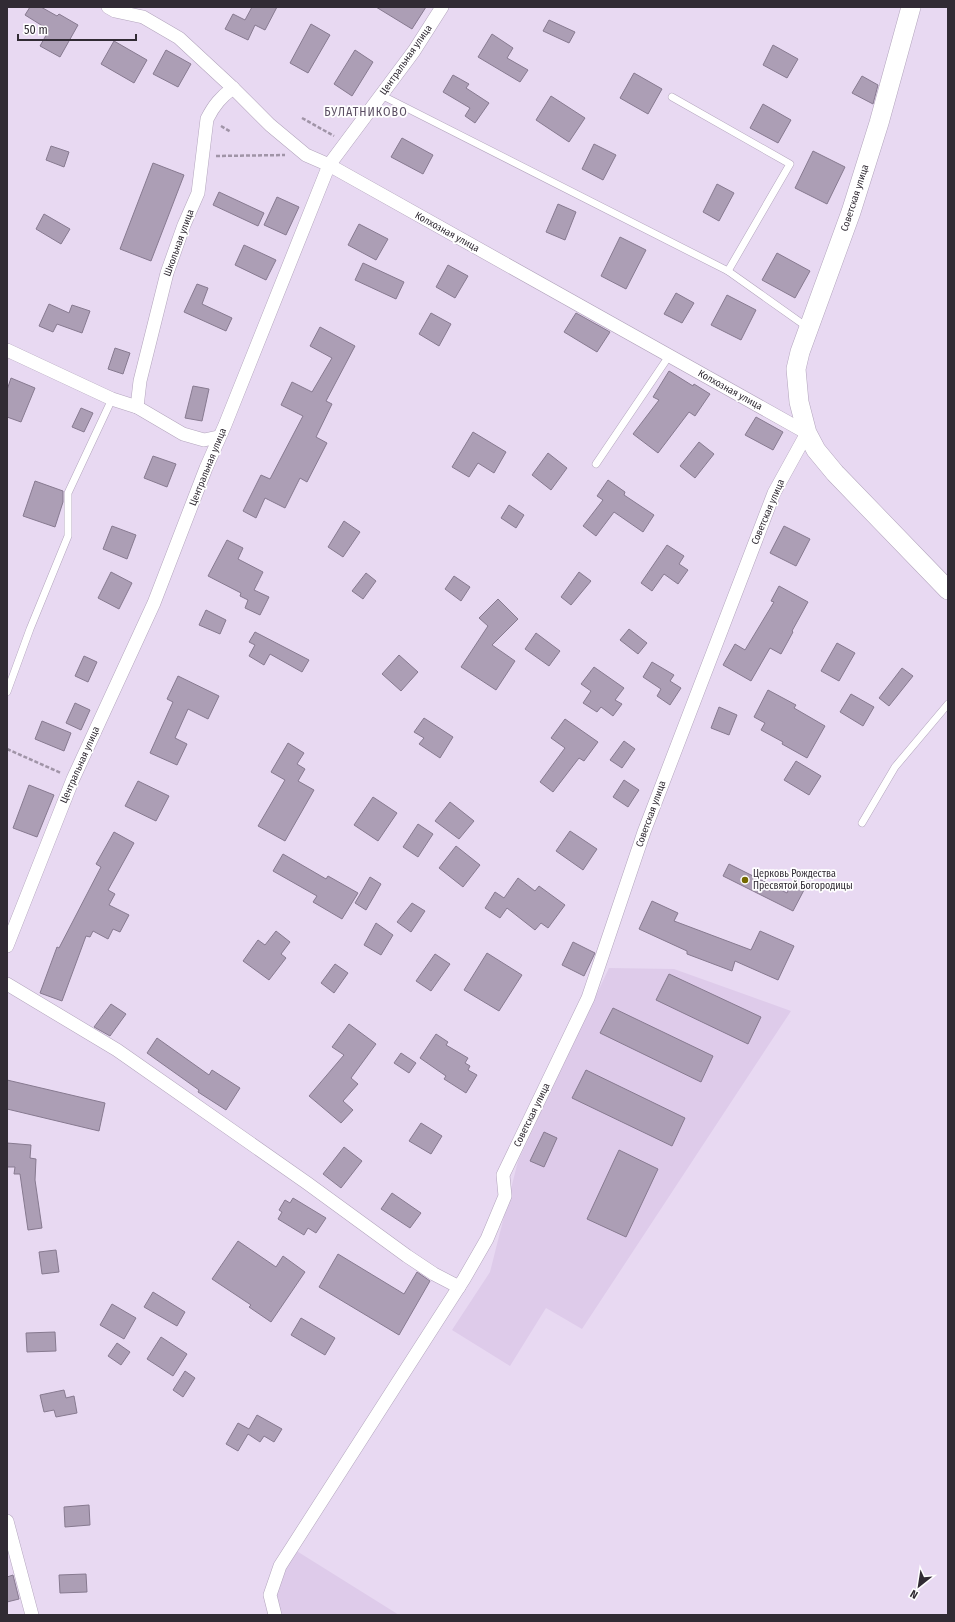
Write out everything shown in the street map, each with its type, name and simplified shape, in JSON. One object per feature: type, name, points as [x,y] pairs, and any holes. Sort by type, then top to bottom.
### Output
[{"type":"street","name":"Колхозная улица","points":[[108,7],[115,11],[146,12],[180,38],[270,125],[306,155],[329,165],[807,434]]},
{"type":"street","name":"Центральная улица","points":[[7,946],[73,778],[154,603],[218,437],[225,425],[329,165],[414,51],[442,7]]},
{"type":"street","name":"Советская улица","points":[[911,7],[879,123],[854,204],[809,328],[796,369],[799,402],[807,434],[816,450],[824,461],[948,590]]},
{"type":"street","name":"Школьная улица","points":[[138,407],[140,381],[167,273],[184,225],[198,193],[207,119],[212,108],[220,98],[233,88]]},
{"type":"street","points":[[7,350],[112,399],[138,407],[183,434],[204,440],[218,437]]},
{"type":"street","name":"Советская улица","points":[[459,1287],[487,1239],[505,1196],[503,1175],[588,998],[644,832],[768,508],[774,493],[807,434]]},
{"type":"street","points":[[7,984],[118,1050],[307,1183],[407,1256],[434,1274],[459,1287],[280,1566],[270,1595],[275,1615]]},
{"type":"street","points":[[7,1521],[32,1615]]},
{"type":"lane","points":[[381,95],[728,271],[809,328]]},
{"type":"lane","points":[[672,97],[790,164],[728,271]]},
{"type":"lane","points":[[596,464],[669,356]]},
{"type":"lane","points":[[7,692],[30,629],[68,536],[68,493],[112,399]]},
{"type":"lane","points":[[862,823],[895,767],[948,704]]},
{"type":"path","points":[[302,118],[346,143]]},
{"type":"path","points":[[203,156],[306,155]]},
{"type":"path","points":[[7,749],[73,778]]},
{"type":"shaded area","points":[[609,968],[674,969],[791,1011],[582,1329],[546,1308],[510,1366],[452,1330],[490,1272],[518,1161]]},
{"type":"shaded area","points":[[295,1550],[399,1615],[280,1615],[275,1585]]},
{"type":"building","points":[[30,7],[41,7],[57,16],[59,14],[78,25],[60,57],[40,46],[49,30],[25,15]]},
{"type":"building","points":[[252,7],[277,7],[265,30],[255,25],[248,40],[225,29],[233,14],[245,20]]},
{"type":"building","points":[[376,7],[426,7],[412,29]]},
{"type":"building","points":[[549,20],[575,32],[569,43],[543,31]]},
{"type":"building","points":[[311,24],[330,35],[308,73],[290,63]]},
{"type":"building","points":[[492,34],[513,48],[507,58],[528,70],[520,82],[478,57]]},
{"type":"building","points":[[114,41],[147,60],[134,83],[101,64]]},
{"type":"building","points":[[773,45],[798,59],[787,78],[763,65]]},
{"type":"building","points":[[166,50],[191,64],[178,87],[153,74]]},
{"type":"building","points":[[355,50],[373,62],[352,96],[334,84]]},
{"type":"building","points":[[634,73],[662,89],[648,114],[620,98]]},
{"type":"building","points":[[453,75],[469,84],[466,88],[489,103],[475,123],[465,116],[470,108],[443,92]]},
{"type":"building","points":[[862,76],[878,85],[873,104],[852,93]]},
{"type":"building","points":[[551,96],[585,118],[569,142],[536,120]]},
{"type":"building","points":[[763,104],[791,120],[778,143],[750,128]]},
{"type":"building","points":[[402,138],[433,155],[423,174],[391,157]]},
{"type":"building","points":[[594,144],[616,155],[603,180],[582,169]]},
{"type":"building","points":[[51,146],[69,152],[64,167],[46,160]]},
{"type":"building","points":[[813,151],[845,167],[827,204],[795,188]]},
{"type":"building","points":[[153,163],[184,175],[151,261],[120,249]]},
{"type":"building","points":[[717,184],[734,193],[719,221],[703,212]]},
{"type":"building","points":[[219,192],[264,213],[258,226],[213,205]]},
{"type":"building","points":[[277,197],[299,207],[286,235],[264,225]]},
{"type":"building","points":[[558,204],[576,212],[565,240],[546,232]]},
{"type":"building","points":[[44,214],[70,229],[61,244],[36,229]]},
{"type":"building","points":[[359,224],[388,239],[376,260],[348,245]]},
{"type":"building","points":[[620,237],[646,250],[626,289],[601,276]]},
{"type":"building","points":[[244,245],[276,260],[266,280],[235,265]]},
{"type":"building","points":[[777,253],[810,271],[795,298],[762,280]]},
{"type":"building","points":[[363,263],[404,282],[396,299],[355,280]]},
{"type":"building","points":[[448,265],[468,276],[455,298],[436,287]]},
{"type":"building","points":[[197,284],[208,288],[202,304],[232,318],[226,331],[184,312]]},
{"type":"building","points":[[676,293],[694,303],[682,323],[664,314]]},
{"type":"building","points":[[727,295],[756,310],[741,340],[711,325]]},
{"type":"building","points":[[49,304],[69,313],[72,305],[90,311],[82,333],[57,324],[53,332],[39,326]]},
{"type":"building","points":[[431,313],[451,324],[439,346],[419,334]]},
{"type":"building","points":[[576,313],[610,332],[597,352],[564,332]]},
{"type":"building","points":[[320,327],[355,346],[326,401],[332,404],[316,437],[327,443],[307,482],[300,478],[285,508],[265,498],[256,518],[243,511],[261,475],[270,479],[303,416],[281,405],[292,382],[312,392],[332,358],[310,346]]},
{"type":"building","points":[[115,348],[130,353],[123,374],[108,369]]},
{"type":"building","points":[[669,371],[693,386],[694,384],[710,394],[695,416],[689,412],[658,453],[633,434],[659,400],[653,397]]},
{"type":"building","points":[[11,378],[35,388],[21,422],[7,417],[7,390]]},
{"type":"building","points":[[193,386],[209,389],[202,421],[185,418]]},
{"type":"building","points":[[81,408],[93,413],[84,432],[72,427]]},
{"type":"building","points":[[756,417],[783,432],[773,450],[745,435]]},
{"type":"building","points":[[473,432],[506,452],[494,473],[478,463],[469,477],[452,467]]},
{"type":"building","points":[[699,442],[714,454],[695,478],[680,466]]},
{"type":"building","points":[[548,453],[567,468],[551,490],[532,475]]},
{"type":"building","points":[[153,456],[176,464],[167,487],[144,478]]},
{"type":"building","points":[[608,480],[625,492],[624,495],[654,515],[643,532],[614,512],[596,536],[583,526],[603,500],[597,496]]},
{"type":"building","points":[[35,481],[63,491],[63,502],[55,527],[23,516]]},
{"type":"building","points":[[509,505],[524,515],[516,528],[501,518]]},
{"type":"building","points":[[344,521],[360,532],[343,557],[328,547]]},
{"type":"building","points":[[112,526],[136,535],[127,559],[103,549]]},
{"type":"building","points":[[784,526],[810,539],[796,566],[770,553]]},
{"type":"building","points":[[227,540],[243,548],[238,559],[263,572],[254,590],[269,597],[260,615],[245,608],[248,600],[240,596],[241,593],[208,576]]},
{"type":"building","points":[[667,545],[684,556],[679,564],[688,570],[678,584],[664,574],[652,591],[641,583]]},
{"type":"building","points":[[111,572],[132,583],[119,609],[98,598]]},
{"type":"building","points":[[579,572],[591,581],[571,605],[561,597]]},
{"type":"building","points":[[366,573],[376,581],[363,599],[352,591]]},
{"type":"building","points":[[454,576],[470,587],[461,601],[445,589]]},
{"type":"building","points":[[779,586],[808,602],[781,654],[770,648],[751,681],[723,665],[735,644],[745,650],[774,602],[771,601]]},
{"type":"building","points":[[498,599],[518,619],[492,645],[515,661],[496,690],[461,667],[488,626],[479,618]]},
{"type":"building","points":[[206,610],[226,620],[220,634],[199,625]]},
{"type":"building","points":[[629,629],[647,643],[638,654],[620,640]]},
{"type":"building","points":[[255,632],[309,660],[302,672],[270,654],[264,665],[249,656],[255,645],[249,642]]},
{"type":"building","points":[[536,633],[560,651],[549,666],[525,649]]},
{"type":"building","points":[[837,643],[855,653],[839,681],[821,671]]},
{"type":"building","points":[[399,655],[418,672],[401,691],[382,674]]},
{"type":"building","points":[[84,656],[97,662],[88,682],[75,676]]},
{"type":"building","points":[[652,662],[674,675],[670,681],[681,688],[670,705],[657,696],[661,689],[643,677]]},
{"type":"building","points":[[594,667],[624,688],[615,700],[622,704],[613,716],[601,707],[597,712],[583,703],[591,691],[581,684]]},
{"type":"building","points":[[902,668],[913,676],[889,706],[879,698]]},
{"type":"building","points":[[178,676],[219,696],[208,719],[188,709],[175,738],[187,744],[177,765],[150,753],[173,702],[167,699]]},
{"type":"building","points":[[768,690],[796,705],[794,708],[825,726],[807,758],[761,730],[765,723],[754,717]]},
{"type":"building","points":[[851,694],[874,707],[863,726],[840,712]]},
{"type":"building","points":[[75,703],[90,710],[81,730],[66,723]]},
{"type":"building","points":[[719,707],[737,715],[729,735],[711,728]]},
{"type":"building","points":[[424,718],[453,737],[440,758],[419,744],[424,738],[414,732]]},
{"type":"building","points":[[565,719],[598,742],[584,761],[579,758],[553,792],[540,782],[565,748],[551,738]]},
{"type":"building","points":[[42,721],[71,733],[64,751],[35,739]]},
{"type":"building","points":[[624,741],[635,749],[622,768],[610,760]]},
{"type":"building","points":[[288,743],[304,753],[297,764],[305,769],[298,781],[314,790],[285,841],[258,826],[285,780],[271,772]]},
{"type":"building","points":[[796,761],[821,776],[809,795],[784,780]]},
{"type":"building","points":[[624,780],[639,790],[628,807],[613,797]]},
{"type":"building","points":[[138,781],[169,796],[156,821],[125,806]]},
{"type":"building","points":[[29,785],[54,795],[37,837],[13,828]]},
{"type":"building","points":[[373,797],[397,813],[378,841],[354,825]]},
{"type":"building","points":[[450,802],[474,821],[459,839],[435,821]]},
{"type":"building","points":[[418,824],[433,834],[418,857],[403,847]]},
{"type":"building","points":[[570,831],[597,849],[583,870],[556,851]]},
{"type":"building","points":[[114,832],[134,843],[108,890],[115,894],[109,905],[129,915],[120,932],[113,929],[108,939],[93,931],[90,937],[86,936],[62,1001],[40,993],[57,947],[59,948],[101,867],[96,864]]},
{"type":"building","points":[[456,846],[480,865],[463,887],[439,868]]},
{"type":"building","points":[[283,854],[326,879],[328,876],[358,893],[342,919],[313,902],[317,896],[273,871]]},
{"type":"building","points":[[729,864],[787,893],[791,884],[804,890],[793,911],[723,876]]},
{"type":"building","points":[[370,877],[381,884],[366,910],[355,903]]},
{"type":"building","points":[[518,878],[535,891],[539,886],[565,905],[548,928],[541,923],[535,930],[507,908],[500,918],[485,908],[495,892],[504,898]]},
{"type":"building","points":[[652,901],[678,913],[674,921],[751,950],[760,931],[794,946],[778,980],[735,961],[732,971],[687,954],[687,951],[639,929]]},
{"type":"building","points":[[412,903],[425,911],[411,932],[397,922]]},
{"type":"building","points":[[376,923],[393,935],[381,955],[364,945]]},
{"type":"building","points":[[276,931],[290,942],[281,954],[286,958],[269,980],[243,961],[258,940],[265,945]]},
{"type":"building","points":[[573,942],[595,953],[584,976],[562,965]]},
{"type":"building","points":[[487,953],[522,975],[499,1011],[464,990]]},
{"type":"building","points":[[435,954],[450,964],[431,991],[416,981]]},
{"type":"building","points":[[335,964],[348,973],[334,993],[321,983]]},
{"type":"building","points":[[669,974],[761,1017],[748,1044],[656,1000]]},
{"type":"building","points":[[111,1004],[126,1014],[110,1036],[94,1027]]},
{"type":"building","points":[[613,1008],[713,1056],[701,1082],[600,1033]]},
{"type":"building","points":[[349,1024],[376,1044],[351,1078],[358,1084],[343,1101],[353,1110],[341,1123],[309,1096],[344,1055],[332,1047]]},
{"type":"building","points":[[436,1034],[448,1042],[446,1045],[468,1058],[465,1063],[470,1066],[468,1070],[477,1075],[466,1093],[444,1079],[446,1076],[420,1058]]},
{"type":"building","points":[[157,1038],[209,1075],[212,1070],[240,1088],[226,1110],[198,1092],[199,1090],[147,1053]]},
{"type":"building","points":[[401,1053],[416,1063],[409,1073],[394,1063]]},
{"type":"building","points":[[586,1070],[685,1118],[672,1146],[572,1098]]},
{"type":"building","points":[[7,1080],[105,1103],[99,1131],[7,1109]]},
{"type":"building","points":[[421,1123],[442,1136],[431,1154],[409,1141]]},
{"type":"building","points":[[544,1132],[557,1138],[544,1167],[530,1161]]},
{"type":"building","points":[[7,1143],[31,1145],[30,1158],[36,1159],[35,1180],[42,1228],[28,1230],[20,1174],[14,1174],[15,1167],[7,1167]]},
{"type":"building","points":[[344,1147],[362,1161],[341,1188],[323,1174]]},
{"type":"building","points":[[619,1150],[658,1169],[626,1237],[587,1219]]},
{"type":"building","points":[[392,1193],[421,1213],[410,1228],[381,1209]]},
{"type":"building","points":[[293,1198],[326,1218],[316,1233],[308,1228],[304,1235],[278,1219],[282,1212],[279,1210],[285,1200],[290,1203]]},
{"type":"building","points":[[238,1241],[276,1267],[283,1256],[305,1272],[271,1322],[249,1307],[251,1305],[212,1279]]},
{"type":"building","points":[[56,1250],[59,1272],[42,1274],[39,1252]]},
{"type":"building","points":[[338,1254],[404,1294],[417,1272],[430,1281],[399,1335],[319,1287]]},
{"type":"building","points":[[153,1292],[185,1312],[177,1326],[144,1307]]},
{"type":"building","points":[[112,1304],[136,1318],[124,1339],[100,1325]]},
{"type":"building","points":[[301,1318],[335,1338],[325,1355],[291,1335]]},
{"type":"building","points":[[55,1332],[56,1351],[27,1352],[26,1333]]},
{"type":"building","points":[[161,1337],[187,1354],[173,1376],[147,1359]]},
{"type":"building","points":[[117,1343],[130,1352],[121,1365],[108,1356]]},
{"type":"building","points":[[185,1371],[195,1378],[183,1397],[173,1390]]},
{"type":"building","points":[[64,1390],[66,1398],[74,1396],[77,1413],[56,1417],[54,1410],[44,1412],[40,1395]]},
{"type":"building","points":[[257,1415],[282,1429],[274,1442],[264,1436],[260,1442],[248,1434],[238,1451],[226,1444],[238,1423],[249,1429]]},
{"type":"building","points":[[89,1505],[90,1525],[65,1527],[64,1507]]},
{"type":"building","points":[[86,1574],[87,1592],[60,1593],[59,1575]]},
{"type":"building","points":[[13,1575],[19,1599],[7,1602],[7,1577]]},
{"type":"place","name":"Церковь Рождества Пресвятой Богородицы","points":[[745,880]]},
{"type":"district","name":"БУЛАТНИКОВО","points":[[366,112]]}]
